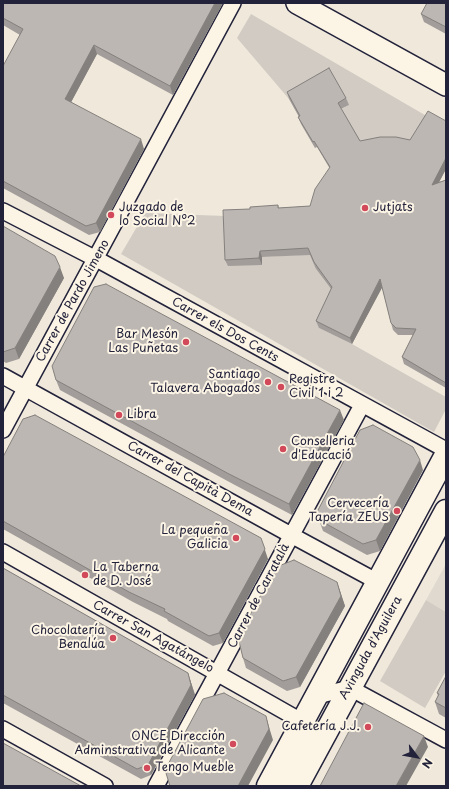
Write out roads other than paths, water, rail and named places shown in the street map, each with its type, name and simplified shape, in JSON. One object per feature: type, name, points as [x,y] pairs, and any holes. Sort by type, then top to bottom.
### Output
[{"type":"main road","name":"Avinguda d'Aguilera","points":[[268,786],[446,455]]},
{"type":"main road","name":"Avinguda d'Aguilera","points":[[297,786],[446,511]]},
{"type":"street","name":"Carrer de Pardo Jimeno","points":[[3,430],[233,3]]},
{"type":"street","points":[[297,3],[446,85]]},
{"type":"street","name":"Carrer els Dos Cents","points":[[3,211],[96,259],[446,450]]},
{"type":"street","name":"Carrer del Capità Dema","points":[[3,376],[378,582]]},
{"type":"street","name":"Carrer de Carratalà","points":[[156,786],[362,405]]},
{"type":"street","name":"Carrer San Agatángelo","points":[[3,552],[303,722]]},
{"type":"street","points":[[317,696],[350,688],[446,740]]},
{"type":"street","points":[[283,786],[307,740],[309,731],[303,722]]},
{"type":"street","points":[[3,729],[105,786]]},
{"type":"place","name":"Jutjats","points":[[365,208]]},
{"type":"place","name":"Juzgado de lo Social Nº2","points":[[111,215]]},
{"type":"place","name":"Bar Mesón Las Puñetas","points":[[186,342]]},
{"type":"place","name":"Santiago Talavera Abogados","points":[[268,382]]},
{"type":"place","name":"Registre Civil 1 i 2","points":[[281,387]]},
{"type":"place","name":"Libra","points":[[119,415]]},
{"type":"place","name":"Conselleria d'Educació","points":[[283,449]]},
{"type":"place","name":"Cervecería Tapería ZEUS","points":[[397,511]]},
{"type":"place","name":"La pequeña Galicia","points":[[236,538]]},
{"type":"place","name":"La Taberna de D. José","points":[[85,575]]},
{"type":"place","name":"Chocolatería Benalúa","points":[[113,638]]},
{"type":"place","name":"Cafetería J.J.","points":[[368,727]]},
{"type":"place","name":"ONCE Dirección Adminstrativa de Alicante","points":[[233,744]]},
{"type":"place","name":"Tengo Mueble","points":[[147,768]]}]
